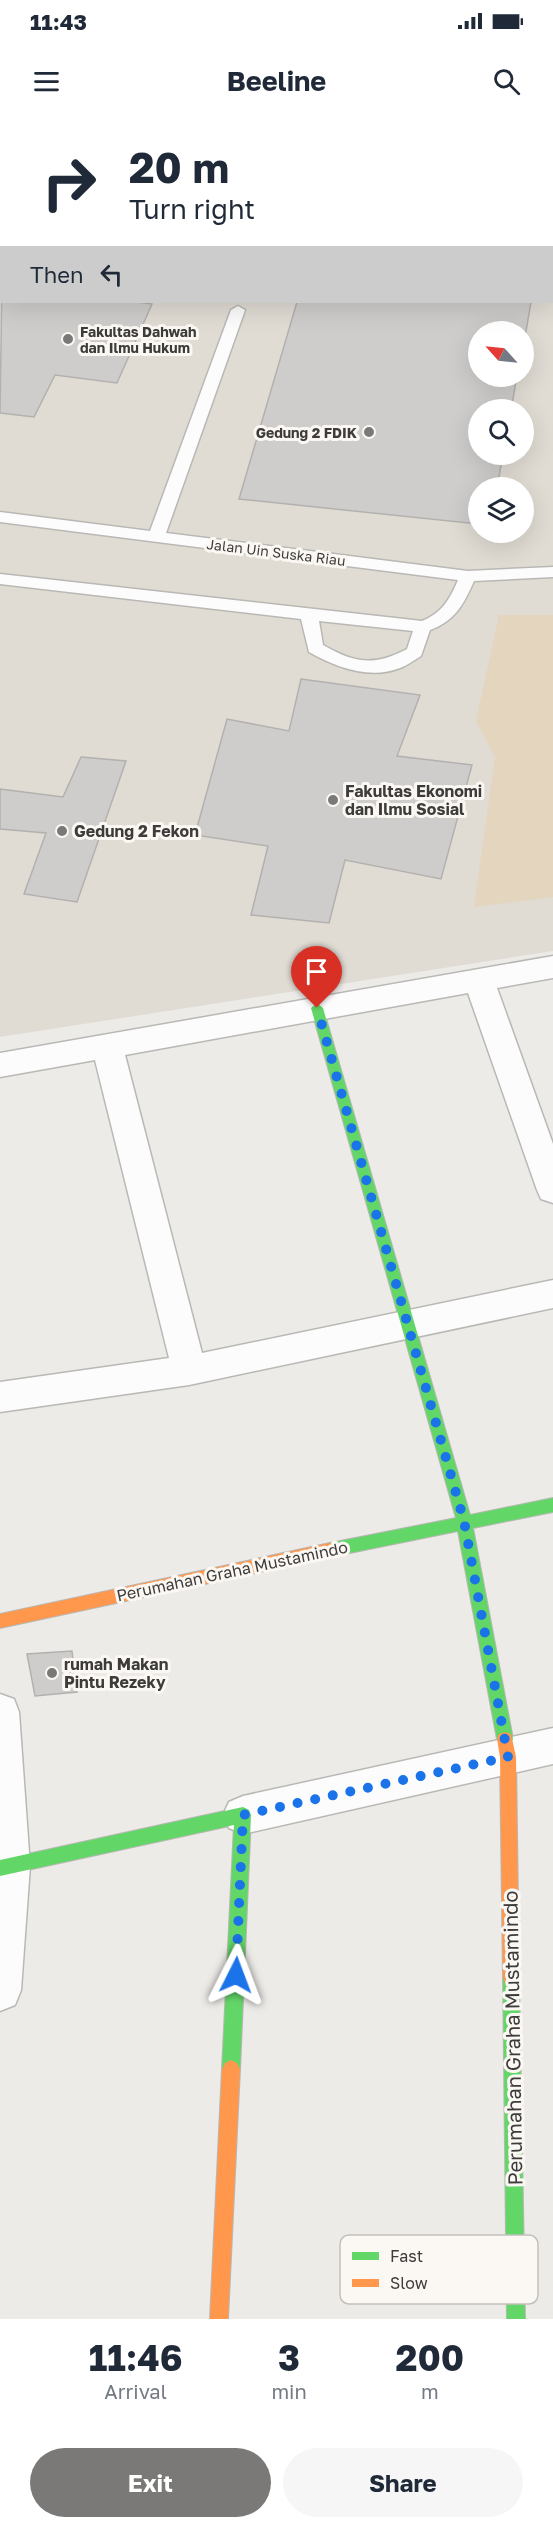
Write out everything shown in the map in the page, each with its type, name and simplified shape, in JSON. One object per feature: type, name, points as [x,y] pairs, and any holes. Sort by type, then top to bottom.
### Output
[{"type":"street","points":[[0,1065],[553,967]]},
{"type":"street","points":[[479,980],[553,1190]]},
{"type":"street","points":[[317,1008],[464,1521]]},
{"type":"street","points":[[107,1046],[189,1370]]},
{"type":"street","points":[[0,1397],[189,1370],[553,1294]]},
{"type":"street","name":"Perumahan Graha Mustamindo","points":[[0,1621],[464,1521],[553,1505]]},
{"type":"street","name":"Perumahan Graha Mustamindo","points":[[464,1521],[508,1757],[515,2235]]},
{"type":"street","points":[[0,1712],[5,1867],[0,1990]]},
{"type":"street","points":[[5,1867],[553,1746]]},
{"type":"street","points":[[219,2319],[243,1815]]},
{"type":"street","name":"Perumahan Graha Mustamindo","points":[[516,2304],[516,2319]]},
{"type":"lane","points":[[156,537],[238,310]]},
{"type":"lane","name":"Jalan Uin Suska Riau","points":[[0,517],[468,576],[553,572]]},
{"type":"lane","points":[[0,579],[423,627],[441,621],[453,609],[468,576]]},
{"type":"lane","points":[[309,614],[315,648],[335,660],[367,665],[393,664],[415,652],[423,627]]},
{"type":"shaded area","points":[[0,303],[553,303],[553,951],[0,1037]]},
{"type":"shaded area","points":[[499,615],[553,615],[553,897],[474,907],[495,757],[476,721]]},
{"type":"building","name":"Fakultas Dahwah dan Ilmu Hukum","points":[[2,303],[152,304],[117,383],[55,375],[34,417],[0,413]]},
{"type":"building","name":"Gedung 2 FDIK","points":[[297,303],[531,303],[528,321],[468,321],[468,387],[515,387],[513,399],[468,399],[468,465],[501,465],[499,477],[468,477],[468,523],[239,499]]},
{"type":"building","name":"Fakultas Ekonomi dan Ilmu Sosial","points":[[301,679],[420,695],[397,756],[472,765],[441,879],[345,860],[329,923],[251,915],[268,846],[195,835],[227,719],[289,731]]},
{"type":"building","name":"Gedung 2 Fekon","points":[[81,757],[126,761],[77,902],[24,894],[46,833],[0,829],[0,789],[63,797]]},
{"type":"building","name":"rumah Makan Pintu Rezeky","points":[[72,1651],[77,1692],[35,1696],[27,1654]]},
{"type":"traffic: fast","points":[[317,1008],[464,1521],[505,1739]]},
{"type":"traffic: fast","points":[[330,1550],[553,1505]]},
{"type":"traffic: fast","points":[[0,1868],[243,1815],[231,2069]]},
{"type":"traffic: fast","points":[[511,1977],[515,2235]]},
{"type":"traffic: fast","points":[[516,2304],[516,2319]]},
{"type":"traffic: slow","points":[[0,1621],[330,1550]]},
{"type":"traffic: slow","points":[[505,1739],[508,1757],[511,1977]]},
{"type":"traffic: slow","points":[[219,2319],[231,2069]]},
{"type":"place","name":"Fakultas Dahwah dan Ilmu Hukum","points":[[68,339]]},
{"type":"place","name":"Gedung 2 FDIK","points":[[369,432]]},
{"type":"place","name":"Fakultas Ekonomi dan Ilmu Sosial","points":[[333,800]]},
{"type":"place","name":"Gedung 2 Fekon","points":[[62,831]]},
{"type":"place","name":"rumah Makan Pintu Rezeky","points":[[52,1673]]},
{"type":"route","points":[[236,1975],[243,1815],[508,1757],[464,1521],[317,1008]]}]
